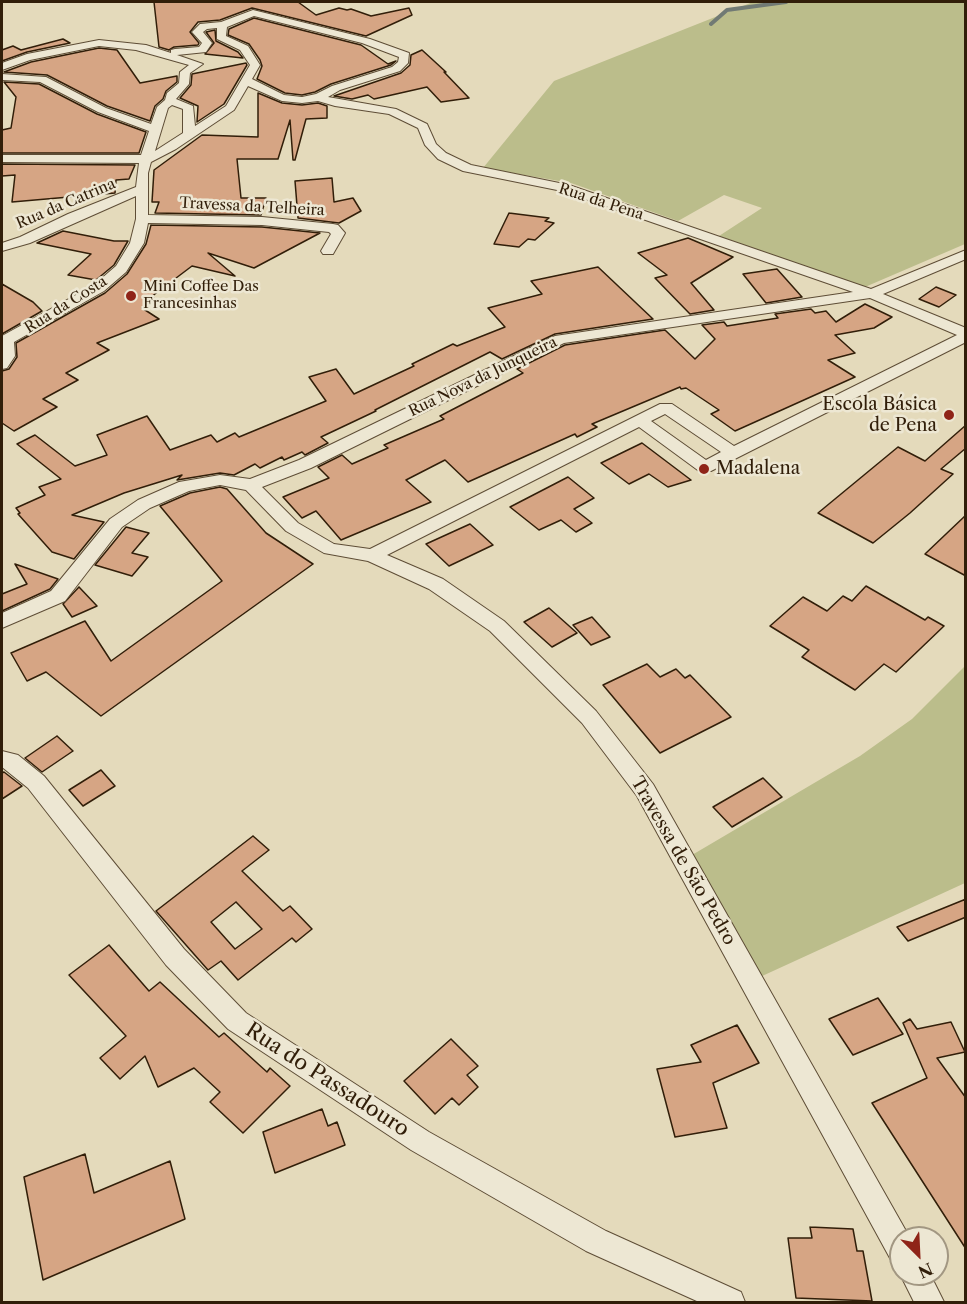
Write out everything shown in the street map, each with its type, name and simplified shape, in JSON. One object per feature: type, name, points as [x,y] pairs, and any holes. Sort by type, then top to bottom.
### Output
[{"type":"street","points":[[248,2],[253,13]]},
{"type":"street","points":[[2,67],[27,57],[99,43],[176,52],[202,50],[207,43],[197,32],[199,29],[204,26],[222,25],[253,13],[366,41],[405,55],[403,63],[396,69],[336,88],[319,98]]},
{"type":"street","points":[[2,158],[148,159],[189,135],[230,108],[247,81],[255,62],[244,48],[221,37],[222,25]]},
{"type":"street","name":"Rua da Costa","points":[[4,340],[99,288],[121,269],[137,243],[142,219],[142,173],[155,129],[163,107],[170,100],[171,95],[184,84],[185,72],[198,64],[133,46]]},
{"type":"street","points":[[2,77],[42,79],[102,110],[155,129]]},
{"type":"street","name":"Rua da Pena","points":[[247,81],[282,98],[302,100],[319,98],[335,103],[392,111],[423,126],[431,145],[442,156],[467,168],[565,188],[871,294],[966,334]]},
{"type":"street","points":[[170,100],[189,108],[189,135]]},
{"type":"street","name":"Rua da Catrina","points":[[2,247],[25,240],[73,217],[142,189]]},
{"type":"street","name":"Travessa da Telheira","points":[[142,219],[262,221],[333,228],[338,233],[328,251]]},
{"type":"street","name":"Rua Nova da Junqueira","points":[[251,485],[305,464],[560,339],[871,294],[966,254]]},
{"type":"street","points":[[640,420],[705,466],[966,334]]},
{"type":"street","points":[[2,365],[7,356],[4,340]]},
{"type":"street","points":[[372,555],[666,407],[733,453]]},
{"type":"street","points":[[2,621],[58,596],[116,523],[144,504],[185,486],[220,480],[251,485]]},
{"type":"street","name":"Travessa de São Pedro","points":[[251,485],[292,527],[330,549],[372,555],[436,584],[497,626],[589,717],[645,790],[889,1228]]},
{"type":"street","name":"Rua do Passadouro","points":[[2,759],[11,761],[36,782],[174,957],[237,1021],[420,1142],[596,1240],[731,1302]]},
{"type":"street","points":[[921,1286],[930,1302]]},
{"type":"green space","points":[[753,2],[965,2],[965,244],[865,287],[719,236],[762,208],[724,195],[678,221],[571,183],[483,168],[554,81]]},
{"type":"green space","points":[[965,666],[965,883],[760,977],[692,855],[860,756],[912,719]]},
{"type":"building","points":[[154,2],[298,2],[316,15],[339,8],[351,9],[371,16],[409,8],[412,15],[366,36],[252,8],[220,20],[198,22],[190,32],[199,43],[198,45],[174,47],[169,50],[159,47]]},
{"type":"building","points":[[254,18],[361,45],[388,64],[396,61],[391,65],[331,84],[315,92],[302,95],[285,93],[257,79],[262,66],[260,60],[249,44],[228,35],[229,29]]},
{"type":"building","points":[[215,30],[216,41],[238,52],[243,58],[205,54],[214,43],[206,32]]},
{"type":"building","points":[[63,39],[70,43],[27,52],[2,61],[2,50],[13,46],[21,50]]},
{"type":"building","points":[[99,48],[117,50],[140,83],[177,76],[177,82],[166,91],[163,99],[155,106],[150,121],[107,106],[47,75],[4,72],[31,62]]},
{"type":"building","points":[[422,50],[469,98],[441,102],[427,87],[374,99],[368,95],[352,99],[334,96],[401,73],[410,65],[411,55]]},
{"type":"building","points":[[246,63],[247,65],[224,104],[197,122],[198,106],[180,98],[191,85],[192,74]]},
{"type":"building","points":[[4,82],[39,84],[97,114],[146,132],[139,153],[2,153],[2,130],[11,128],[16,97]]},
{"type":"building","points":[[258,93],[282,103],[302,105],[318,103],[327,106],[327,118],[306,119],[295,160],[293,160],[290,120],[278,159],[237,159],[241,198],[266,198],[261,215],[155,213],[159,202],[152,202],[154,170],[202,135],[258,137]]},
{"type":"building","points":[[2,164],[135,165],[129,179],[116,180],[115,193],[12,202],[15,175],[2,176]]},
{"type":"building","points":[[332,178],[334,202],[353,198],[361,211],[339,223],[298,218],[295,181]]},
{"type":"building","points":[[509,213],[549,218],[545,221],[554,223],[535,240],[528,239],[519,247],[494,244]]},
{"type":"building","points":[[151,225],[262,227],[320,233],[254,268],[208,253],[235,276],[192,266],[151,297],[154,298],[142,308],[159,319],[97,343],[109,350],[66,373],[78,380],[43,399],[57,407],[14,431],[2,423],[2,371],[9,369],[17,357],[16,343],[105,293],[127,274],[146,244]]},
{"type":"building","points":[[63,231],[114,241],[128,241],[114,265],[96,280],[68,275],[91,254],[37,243]]},
{"type":"building","points":[[688,238],[733,257],[691,283],[714,310],[690,314],[655,278],[667,275],[638,253]]},
{"type":"building","points":[[598,267],[653,319],[555,334],[502,359],[490,352],[321,437],[328,443],[305,455],[302,452],[284,460],[282,457],[260,468],[255,464],[234,475],[220,473],[177,480],[182,475],[124,493],[72,515],[104,522],[74,559],[52,552],[18,514],[20,513],[16,508],[45,495],[39,487],[61,479],[17,444],[35,435],[75,466],[107,455],[97,435],[147,416],[170,450],[211,435],[217,442],[235,433],[239,437],[326,401],[309,377],[336,369],[354,394],[414,366],[412,364],[453,344],[457,346],[505,327],[488,308],[542,294],[531,281]]},
{"type":"building","points":[[777,269],[802,297],[766,303],[743,274]]},
{"type":"building","points":[[2,284],[33,302],[42,311],[2,334]]},
{"type":"building","points":[[936,287],[956,295],[939,307],[919,299]]},
{"type":"building","points":[[865,304],[892,317],[874,328],[835,335],[855,353],[828,360],[855,377],[735,431],[711,414],[719,410],[686,388],[681,389],[680,387],[592,424],[597,427],[577,437],[575,434],[468,482],[445,460],[406,480],[431,502],[341,540],[316,511],[302,518],[283,497],[329,478],[318,467],[342,455],[352,464],[388,448],[384,445],[444,419],[440,416],[523,373],[517,369],[565,345],[665,330],[695,359],[715,339],[702,325],[724,322],[727,326],[778,318],[775,314],[811,309],[815,313],[826,311],[836,322]]},
{"type":"building","points":[[966,425],[966,448],[941,469],[953,474],[873,543],[818,513],[898,447],[925,461]]},
{"type":"building","points":[[642,443],[691,480],[668,487],[649,474],[629,484],[601,463]]},
{"type":"building","points":[[568,477],[594,498],[574,509],[592,523],[576,532],[561,520],[539,530],[510,507]]},
{"type":"building","points":[[220,487],[227,489],[266,533],[313,564],[101,716],[46,672],[27,681],[11,653],[85,621],[111,661],[222,581],[160,506],[190,493]]},
{"type":"building","points":[[966,515],[966,576],[925,554]]},
{"type":"building","points":[[470,524],[493,545],[449,566],[426,544]]},
{"type":"building","points":[[126,527],[149,533],[132,553],[148,557],[132,576],[95,565]]},
{"type":"building","points":[[15,564],[58,579],[50,589],[2,611],[2,594],[27,584]]},
{"type":"building","points":[[866,586],[925,620],[928,617],[944,626],[896,672],[884,664],[855,690],[802,657],[809,650],[770,626],[803,597],[827,611],[843,596],[852,601]]},
{"type":"building","points":[[79,587],[97,606],[72,617],[63,604]]},
{"type":"building","points":[[549,608],[577,633],[552,647],[524,622]]},
{"type":"building","points":[[592,617],[610,637],[591,645],[573,625]]},
{"type":"building","points":[[647,664],[660,677],[676,669],[685,678],[690,675],[731,717],[660,753],[603,685]]},
{"type":"building","points":[[57,736],[73,751],[42,772],[25,758]]},
{"type":"building","points":[[101,770],[115,786],[83,806],[69,790]]},
{"type":"building","points":[[4,772],[22,786],[2,799],[2,773]]},
{"type":"building","points":[[763,778],[782,797],[732,827],[713,807]]},
{"type":"building","points":[[253,836],[269,850],[242,871],[283,911],[290,906],[312,929],[296,942],[292,938],[238,980],[221,961],[208,970],[156,911]],"holes":[[[236,902],[262,929],[235,949],[211,922]]]},
{"type":"building","points":[[966,899],[966,917],[908,941],[897,927]]},
{"type":"building","points":[[109,945],[149,991],[160,982],[219,1037],[224,1033],[267,1072],[270,1068],[290,1086],[243,1133],[210,1102],[220,1092],[194,1068],[158,1087],[145,1056],[120,1079],[100,1058],[126,1036],[69,975]]},
{"type":"building","points":[[878,998],[903,1034],[853,1055],[829,1019]]},
{"type":"building","points":[[910,1019],[917,1029],[951,1022],[965,1052],[937,1058],[966,1098],[966,1249],[872,1103],[927,1078],[903,1023]]},
{"type":"building","points":[[737,1025],[759,1063],[713,1083],[727,1128],[675,1137],[657,1069],[701,1062],[691,1045]]},
{"type":"building","points":[[451,1039],[478,1066],[467,1075],[478,1087],[459,1105],[452,1098],[435,1114],[404,1081]]},
{"type":"building","points":[[322,1109],[328,1126],[337,1122],[345,1145],[275,1173],[263,1132]]},
{"type":"building","points":[[85,1154],[94,1193],[170,1161],[185,1219],[43,1280],[24,1177]]},
{"type":"building","points":[[810,1227],[853,1229],[857,1251],[863,1251],[872,1301],[796,1298],[788,1238],[812,1238]]},
{"type":"waterway","points":[[711,24],[727,10],[786,2]]},
{"type":"place","name":"Mini Coffee Das Francesinhas","points":[[131,296]]},
{"type":"place","name":"Escola Básica de Pena","points":[[949,415]]},
{"type":"place","name":"Madalena","points":[[704,469]]}]
